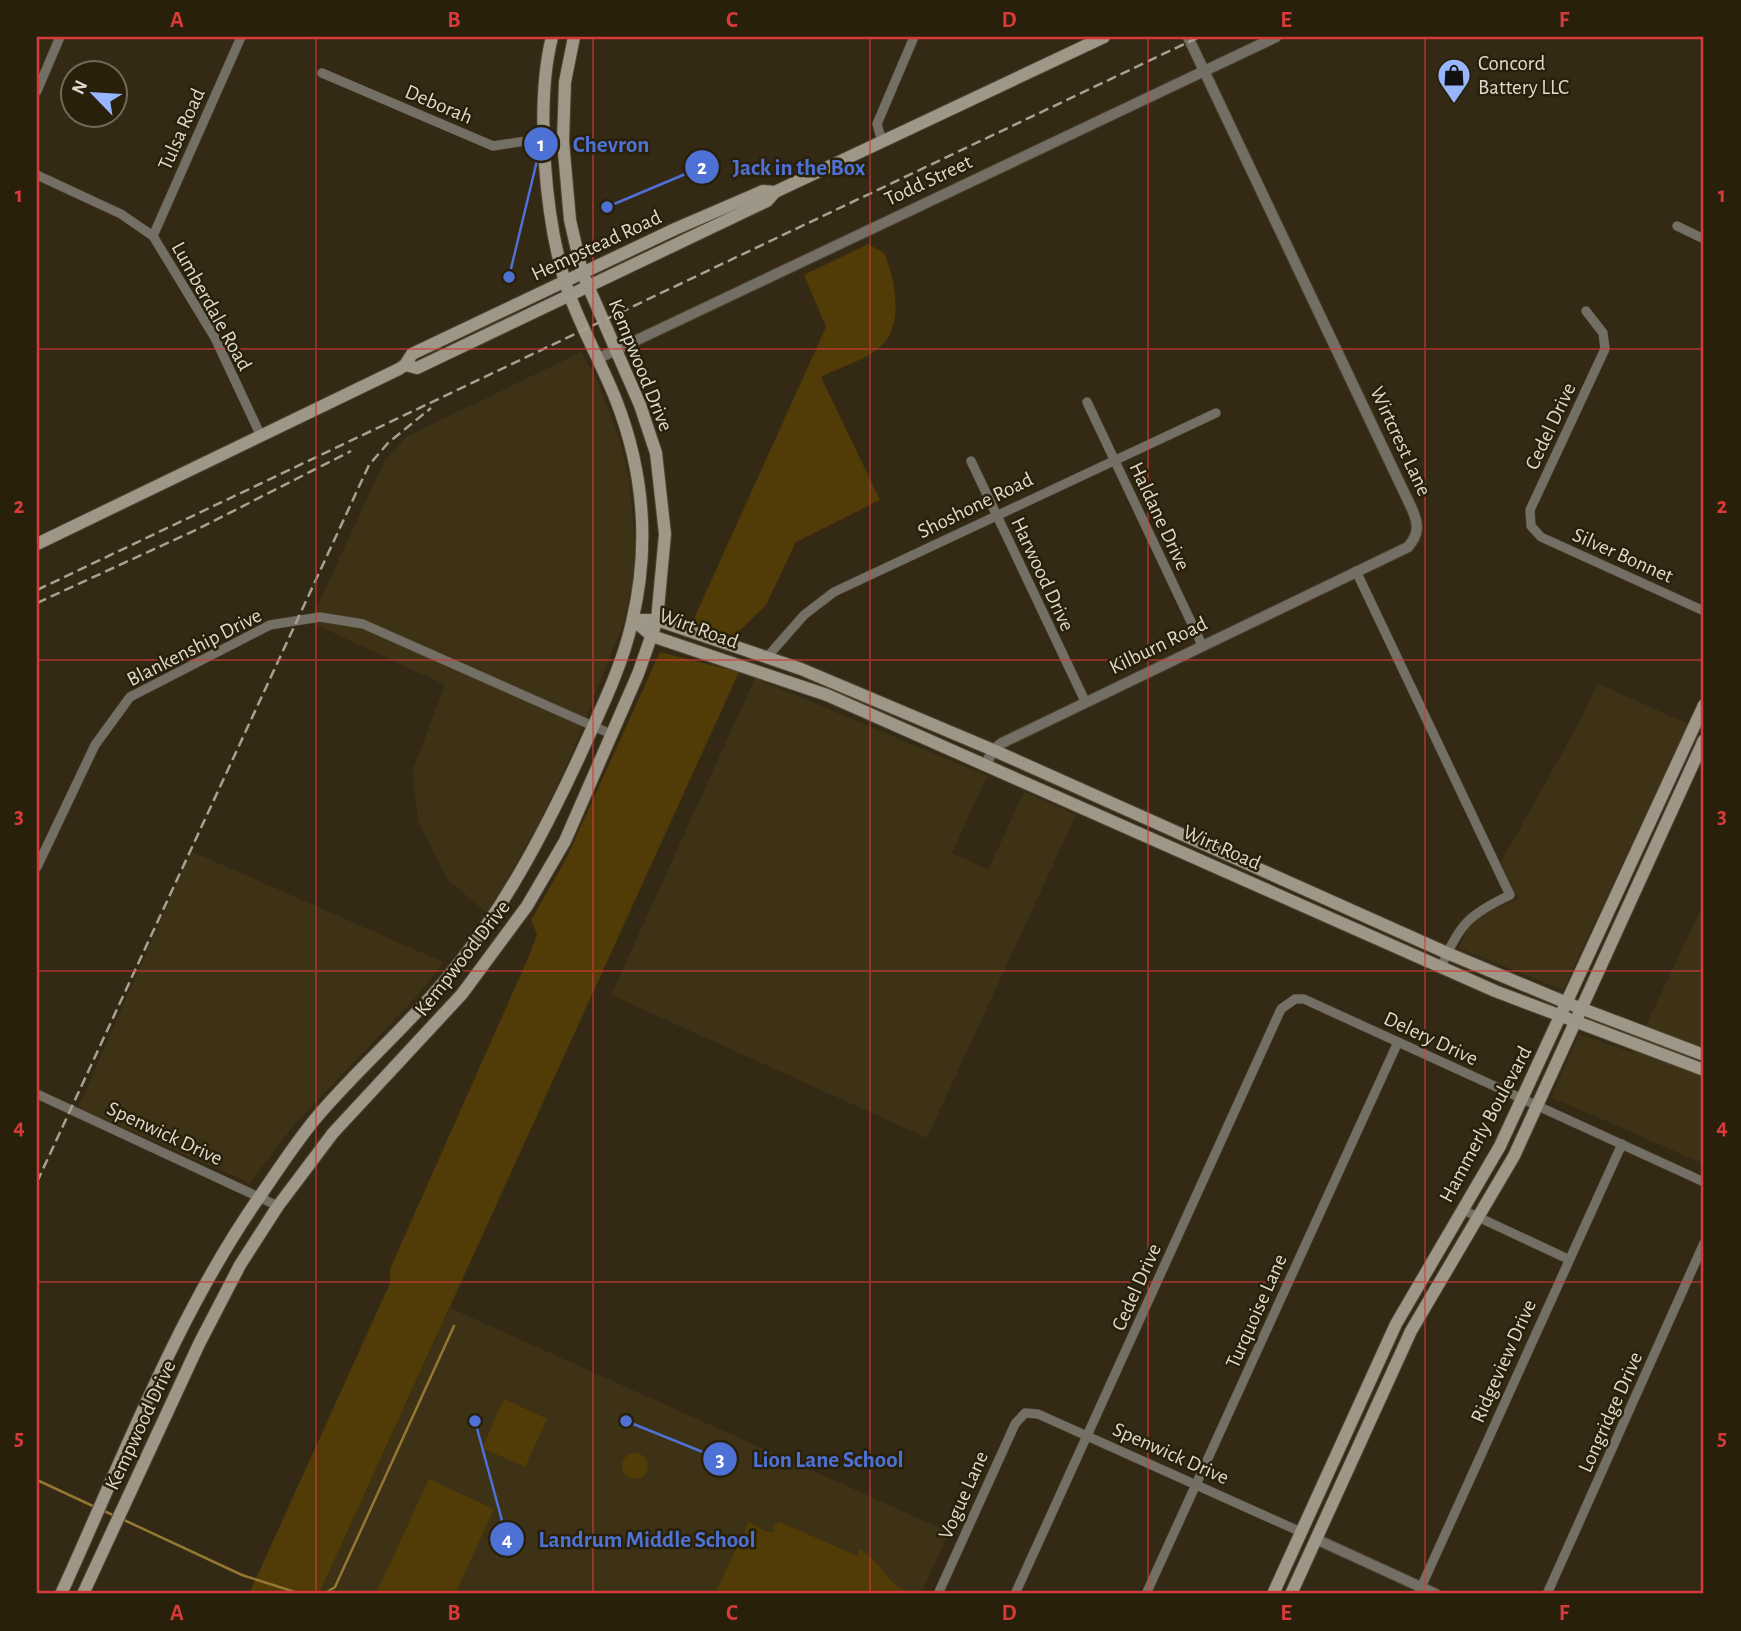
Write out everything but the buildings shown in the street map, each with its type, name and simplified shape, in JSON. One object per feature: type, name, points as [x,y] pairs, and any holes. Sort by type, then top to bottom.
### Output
[{"type":"main road","name":"Kempwood Drive","points":[[61,1594],[166,1365],[226,1246],[315,1119],[445,980],[481,934],[545,830],[594,726],[633,620],[644,544],[638,466],[616,400],[569,295],[552,224],[544,138],[545,80],[552,37]]},
{"type":"main road","name":"Kempwood Drive","points":[[83,1594],[185,1373],[240,1265],[278,1206],[333,1133],[428,1033],[500,945],[565,841],[652,636],[657,620],[665,534],[656,453],[640,405],[582,272],[570,220],[563,141],[565,82],[574,37]]},
{"type":"main road","name":"Hempstead Road","points":[[405,365],[417,368],[767,201],[775,192],[1104,37]]},
{"type":"main road","name":"Hempstead Road","points":[[37,544],[405,365],[412,354],[582,272],[753,194],[775,192]]},
{"type":"main road","points":[[639,481],[659,477]]},
{"type":"main road","name":"Wirt Road","points":[[633,620],[657,620],[768,656],[993,750],[1445,959],[1561,1018],[1657,1050],[1704,1070]]},
{"type":"main road","name":"Wirt Road","points":[[633,620],[652,636],[797,683],[1445,959],[1704,1055]]},
{"type":"main road","name":"Hammerly Boulevard","points":[[1273,1594],[1385,1348],[1429,1262],[1500,1146],[1704,705]]},
{"type":"main road","name":"Hammerly Boulevard","points":[[1291,1594],[1400,1355],[1444,1270],[1514,1156],[1580,1007],[1701,755],[1704,740]]},
{"type":"main road","points":[[1630,867],[1643,873]]},
{"type":"main road","points":[[1385,1348],[1400,1355]]},
{"type":"main road","points":[[166,1365],[185,1373]]},
{"type":"main road","points":[[1317,1539],[1312,1525],[1320,1509],[1323,1483]]},
{"type":"main road","points":[[1291,1594],[1304,1542],[1301,1532]]},
{"type":"main road","points":[[81,1551],[100,1559]]},
{"type":"street","points":[[37,90],[60,37]]},
{"type":"street","name":"Tulsa Road","points":[[153,236],[241,37]]},
{"type":"street","points":[[882,141],[877,124],[914,37]]},
{"type":"street","name":"Wirtcrest Lane","points":[[1188,37],[1418,524],[1416,538],[1408,547],[1356,571]]},
{"type":"street","name":"Todd Street","points":[[597,359],[1276,37]]},
{"type":"street","name":"Deborah","points":[[322,73],[493,146],[544,138]]},
{"type":"street","name":"Lumberdale Road","points":[[37,175],[121,214],[153,236],[215,338],[261,436]]},
{"type":"street","points":[[1677,226],[1704,239]]},
{"type":"street","name":"Cedel Drive","points":[[1531,526],[1530,510],[1605,349],[1605,340],[1586,311]]},
{"type":"street","name":"Haldane Drive","points":[[1087,402],[1202,645]]},
{"type":"street","name":"Shoshone Road","points":[[768,656],[804,615],[834,592],[1114,458],[1216,413]]},
{"type":"street","name":"Harwood Drive","points":[[971,461],[1085,701]]},
{"type":"street","name":"Silver Bonnet","points":[[1531,526],[1541,537],[1704,611]]},
{"type":"street","points":[[1356,571],[1510,895],[1475,912],[1445,959]]},
{"type":"street","name":"Kilburn Road","points":[[993,750],[1085,701],[1356,571]]},
{"type":"street","name":"Blankenship Drive","points":[[37,867],[95,745],[130,697],[270,625],[320,618],[363,624],[611,734]]},
{"type":"street","points":[[1685,747],[1701,755]]},
{"type":"street","points":[[986,764],[993,750]]},
{"type":"street","name":"Cedel Drive","points":[[1015,1594],[1281,1009],[1295,999]]},
{"type":"street","name":"Delery Drive","points":[[1295,999],[1304,999],[1704,1182]]},
{"type":"street","name":"Turquoise Lane","points":[[1146,1594],[1398,1042]]},
{"type":"street","name":"Spenwick Drive","points":[[37,1094],[278,1206]]},
{"type":"street","name":"Ridgeview Drive","points":[[1420,1591],[1622,1144]]},
{"type":"street","points":[[1463,1210],[1568,1259]]},
{"type":"street","name":"Longridge Drive","points":[[1547,1594],[1704,1243]]},
{"type":"street","name":"Spenwick Drive","points":[[1025,1413],[1038,1415],[1301,1532]]},
{"type":"street","name":"Vogue Lane","points":[[938,1594],[1009,1436],[1025,1413]]},
{"type":"street","points":[[1317,1539],[1420,1591],[1436,1594]]},
{"type":"shaded area","points":[[868,244],[884,253],[892,275],[895,302],[893,327],[888,338],[874,352],[821,377],[880,500],[796,542],[766,605],[734,636],[692,623],[826,327],[804,275]]},
{"type":"shaded area","points":[[581,352],[597,380],[620,440],[629,478],[637,558],[624,622],[572,753],[536,829],[487,913],[447,879],[419,824],[412,772],[445,685],[310,622],[384,462],[406,437]]},
{"type":"shaded area","points":[[660,652],[739,672],[319,1594],[249,1594],[390,1283],[390,1269],[529,956],[537,934],[531,920],[566,859]]},
{"type":"shaded area","points":[[755,678],[987,776],[952,853],[988,870],[1024,792],[1076,815],[927,1138],[611,995]]},
{"type":"shaded area","points":[[1597,683],[1688,724],[1563,990],[1459,948],[1468,928],[1483,913],[1518,899],[1501,862],[1580,721]]},
{"type":"shaded area","points":[[191,851],[443,962],[419,994],[294,1125],[250,1183],[78,1108]]},
{"type":"shaded area","points":[[1702,907],[1704,1164],[1551,1097],[1579,1034],[1633,1053]]},
{"type":"shaded area","points":[[450,1308],[949,1532],[921,1594],[319,1594]]},
{"type":"shaded area","points":[[504,1399],[547,1419],[525,1467],[482,1448]]},
{"type":"shaded area","points":[[635,1453],[644,1457],[648,1466],[644,1475],[635,1479],[626,1475],[622,1466],[626,1457]]},
{"type":"shaded area","points":[[429,1479],[494,1509],[455,1594],[376,1594]]},
{"type":"shaded area","points":[[749,1521],[766,1532],[775,1531],[773,1526],[780,1522],[857,1556],[860,1549],[874,1560],[895,1584],[910,1594],[715,1594]]},
{"type":"waterway","points":[[324,1594],[335,1587],[454,1326]]},
{"type":"waterway","points":[[37,1480],[95,1507]]},
{"type":"waterway","points":[[102,1510],[115,1516]]},
{"type":"waterway","points":[[124,1520],[242,1575],[301,1594]]},
{"type":"railway","points":[[37,590],[1199,37]]},
{"type":"railway","points":[[37,1182],[369,465],[388,443],[431,408]]},
{"type":"railway","points":[[37,603],[198,529],[351,451]]},
{"type":"place","name":"Concord Battery LLC","points":[[1454,105]]},
{"type":"place","name":"Jack in the Box","points":[[607,207]]},
{"type":"place","name":"Chevron","points":[[509,277]]},
{"type":"place","name":"Landrum Middle School","points":[[475,1421]]},
{"type":"place","name":"Lion Lane School","points":[[626,1421]]}]
